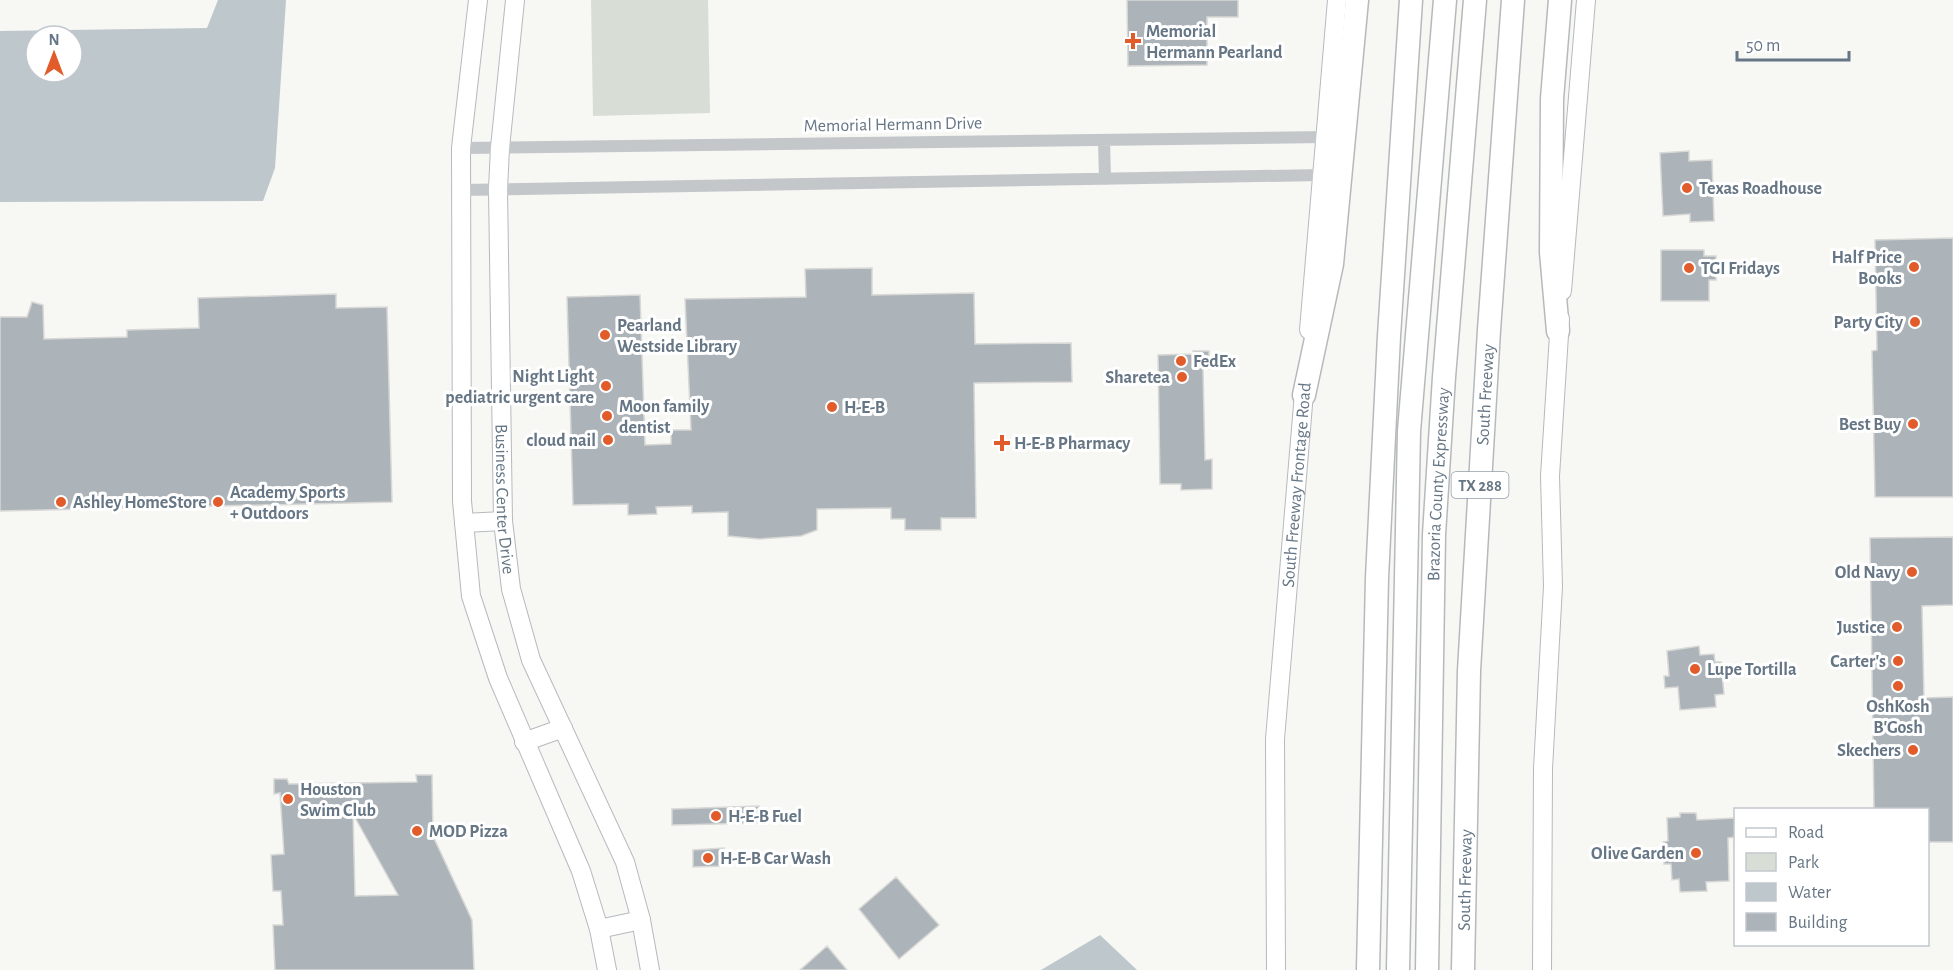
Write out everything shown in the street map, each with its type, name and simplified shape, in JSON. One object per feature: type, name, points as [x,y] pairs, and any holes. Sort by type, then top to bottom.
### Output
[{"type":"highway","points":[[1304,395],[1332,264],[1357,0]]},
{"type":"highway","points":[[1368,970],[1378,566],[1389,336],[1411,0]]},
{"type":"highway","name":"Brazoria County Expressway","points":[[1398,970],[1409,431],[1445,0]]},
{"type":"highway","name":"Brazoria County Expressway","points":[[1427,970],[1434,535],[1444,377],[1475,0]]},
{"type":"highway","name":"South Freeway","points":[[1463,970],[1469,670],[1490,318],[1513,0]]},
{"type":"highway","points":[[1558,332],[1551,252],[1552,123],[1560,0]]},
{"type":"street","points":[[478,0],[461,148],[462,501],[471,596],[498,678],[581,871],[599,929],[607,970]]},
{"type":"street","name":"Business Center Drive","points":[[515,0],[498,189],[503,521],[511,589],[528,650],[625,862],[641,920],[650,970]]},
{"type":"street","name":"South Freeway Frontage Road","points":[[1276,970],[1275,740],[1336,0]]},
{"type":"street","points":[[1542,970],[1542,769],[1553,586],[1550,476],[1558,332],[1586,0]]},
{"type":"street","name":"Memorial Hermann Drive","points":[[461,148],[1326,137]]},
{"type":"street","points":[[1104,140],[1105,179]]},
{"type":"street","points":[[461,190],[1322,175]]},
{"type":"street","points":[[464,523],[503,521]]},
{"type":"street","points":[[524,742],[563,728]]},
{"type":"street","points":[[599,929],[641,920]]},
{"type":"green space","points":[[591,0],[708,0],[710,113],[593,116]]},
{"type":"water","points":[[218,0],[286,0],[275,168],[263,201],[0,202],[0,31],[24,31],[24,84],[84,84],[84,30],[207,28]]},
{"type":"water","points":[[1100,935],[1137,970],[1041,970]]},
{"type":"building","points":[[1127,0],[1238,0],[1238,17],[1207,17],[1207,65],[1128,66]]},
{"type":"building","name":"Texas Roadhouse","points":[[1689,151],[1689,161],[1712,160],[1714,221],[1690,222],[1690,214],[1663,216],[1660,153]]},
{"type":"building","points":[[1953,238],[1953,497],[1875,497],[1872,351],[1877,350],[1875,240]]},
{"type":"building","name":"TGI Fridays","points":[[1661,250],[1704,250],[1704,256],[1716,256],[1716,280],[1709,280],[1709,301],[1661,301]]},
{"type":"building","name":"H-E-B","points":[[872,268],[872,295],[974,293],[975,344],[1071,343],[1072,382],[974,383],[976,518],[941,518],[941,530],[905,530],[905,519],[891,519],[891,508],[817,509],[817,530],[801,536],[759,539],[728,536],[728,512],[692,513],[692,506],[656,507],[657,514],[628,515],[628,504],[573,505],[567,297],[640,295],[645,445],[671,444],[671,430],[691,430],[685,299],[806,297],[805,269]]},
{"type":"building","points":[[336,294],[336,308],[387,307],[392,502],[0,511],[0,317],[27,317],[32,302],[43,305],[44,339],[127,337],[127,330],[199,328],[198,298]]},
{"type":"building","points":[[1193,351],[1209,351],[1209,369],[1203,369],[1205,460],[1212,459],[1212,489],[1181,490],[1181,484],[1160,484],[1158,355],[1194,354]]},
{"type":"building","points":[[1953,537],[1953,605],[1922,606],[1924,698],[1953,697],[1953,842],[1929,842],[1929,808],[1874,808],[1870,538]]},
{"type":"building","name":"Lupe Tortilla","points":[[1699,646],[1700,655],[1714,654],[1715,662],[1721,662],[1724,694],[1715,695],[1716,707],[1680,710],[1678,687],[1665,688],[1664,676],[1669,676],[1667,651]]},
{"type":"building","points":[[416,775],[432,775],[433,836],[472,920],[474,970],[275,970],[273,925],[283,925],[281,891],[273,891],[271,855],[284,854],[280,793],[274,794],[274,779],[287,779],[289,784],[417,782]],"holes":[[[353,814],[398,895],[355,896]]]},
{"type":"building","name":"H-E-B Fuel","points":[[759,806],[760,823],[672,825],[672,809]]},
{"type":"building","name":"Olive Garden","points":[[1680,813],[1696,813],[1697,820],[1734,818],[1734,837],[1728,838],[1729,881],[1706,882],[1707,891],[1680,892],[1679,879],[1672,880],[1671,864],[1664,864],[1663,842],[1668,841],[1667,818],[1680,817]]},
{"type":"building","name":"H-E-B Car Wash","points":[[724,848],[725,866],[693,867],[693,850]]},
{"type":"building","points":[[896,877],[939,925],[899,959],[859,909]]},
{"type":"building","points":[[827,946],[847,970],[800,970]]},
{"type":"place","name":"Memorial Hermann Pearland","points":[[1133,41]]},
{"type":"place","name":"Texas Roadhouse","points":[[1687,188]]},
{"type":"place","name":"Half Price Books","points":[[1914,267]]},
{"type":"place","name":"TGI Fridays","points":[[1689,268]]},
{"type":"place","name":"Party City","points":[[1915,322]]},
{"type":"place","name":"Pearland Westside Library","points":[[605,335]]},
{"type":"place","name":"FedEx","points":[[1181,361]]},
{"type":"place","name":"Sharetea","points":[[1182,377]]},
{"type":"place","name":"Night Light pediatric urgent care","points":[[606,386]]},
{"type":"place","name":"H-E-B","points":[[832,407]]},
{"type":"place","name":"Moon family dentist","points":[[607,416]]},
{"type":"place","name":"Best Buy","points":[[1913,424]]},
{"type":"place","name":"cloud nail","points":[[608,440]]},
{"type":"place","name":"H-E-B Pharmacy","points":[[1002,443]]},
{"type":"place","name":"Ashley HomeStore","points":[[61,502]]},
{"type":"place","name":"Academy Sports + Outdoors","points":[[218,502]]},
{"type":"place","name":"Old Navy","points":[[1912,572]]},
{"type":"place","name":"Justice","points":[[1897,627]]},
{"type":"place","name":"Carter's","points":[[1898,661]]},
{"type":"place","name":"Lupe Tortilla","points":[[1695,669]]},
{"type":"place","name":"OshKosh B'Gosh","points":[[1898,686]]},
{"type":"place","name":"Skechers","points":[[1913,750]]},
{"type":"place","name":"Houston Swim Club","points":[[288,799]]},
{"type":"place","name":"H-E-B Fuel","points":[[716,816]]},
{"type":"place","name":"MOD Pizza","points":[[417,831]]},
{"type":"place","name":"Olive Garden","points":[[1696,853]]},
{"type":"place","name":"H-E-B Car Wash","points":[[708,858]]}]
